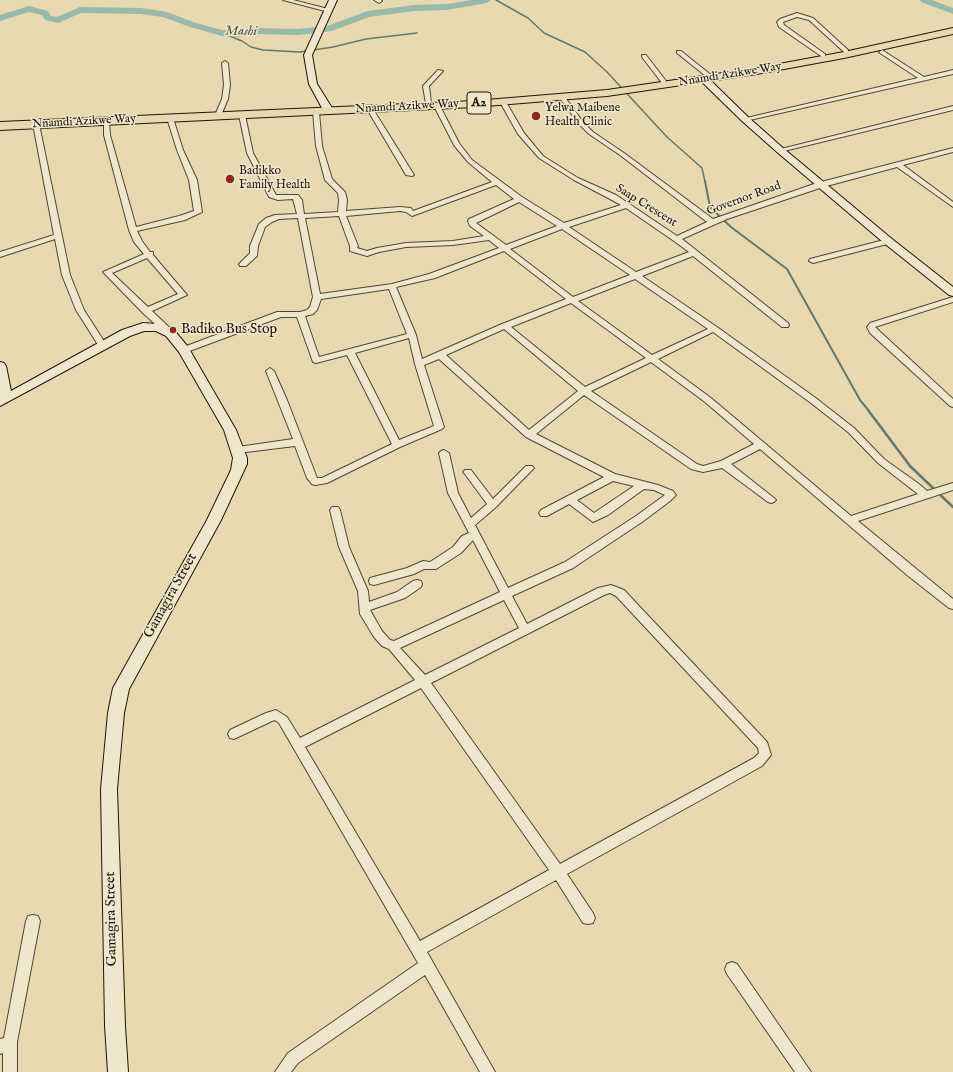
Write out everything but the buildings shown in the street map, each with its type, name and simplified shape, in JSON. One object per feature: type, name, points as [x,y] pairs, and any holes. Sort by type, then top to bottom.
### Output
[{"type":"highway","name":"Nnamdi Azikwe Way","points":[[0,126],[242,115],[433,104],[502,102],[562,97],[646,88],[846,51],[953,27]]},
{"type":"highway","name":"Nnamdi Azikwe Way","points":[[0,122],[220,113],[370,109],[552,94],[706,77],[844,55],[953,31]]},
{"type":"street","points":[[286,0],[329,10]]},
{"type":"street","points":[[333,0],[309,52],[310,70],[321,110],[319,146],[329,180],[341,192],[343,200],[342,214],[354,246],[353,249],[367,254],[377,250],[406,245],[453,243],[491,236]]},
{"type":"street","points":[[822,55],[781,26],[780,22],[797,15],[811,19],[846,51]]},
{"type":"street","points":[[679,52],[706,77],[745,119],[780,150],[888,241],[949,284],[953,293]]},
{"type":"street","points":[[882,52],[923,80]]},
{"type":"street","points":[[644,56],[664,82]]},
{"type":"street","points":[[220,113],[225,99],[227,85],[225,63]]},
{"type":"street","points":[[440,71],[426,86],[433,104],[456,144],[470,160],[519,199],[563,226],[714,328],[851,430],[882,461],[916,486],[931,493]]},
{"type":"street","points":[[745,119],[953,72]]},
{"type":"street","points":[[562,97],[581,123],[591,133],[718,220]]},
{"type":"street","name":"Saap Crescent","points":[[502,102],[521,134],[541,157],[564,172],[626,206],[677,239],[785,325]]},
{"type":"street","points":[[780,150],[953,108]]},
{"type":"street","points":[[370,109],[410,175]]},
{"type":"street","points":[[184,350],[280,314],[300,315],[310,312],[314,308],[317,297],[297,198],[278,198],[273,196],[250,153],[242,115]]},
{"type":"street","points":[[133,230],[182,218],[198,212],[193,180],[180,150],[170,118]]},
{"type":"street","points":[[106,121],[107,135],[133,230],[138,242],[150,254],[183,295],[146,311]]},
{"type":"street","points":[[36,124],[66,275],[80,310],[103,346]]},
{"type":"street","name":"Governor Road","points":[[677,239],[718,220],[820,185],[953,150]]},
{"type":"street","points":[[897,164],[953,205]]},
{"type":"street","points":[[243,264],[254,254],[254,246],[262,226],[269,220],[278,217],[400,209],[408,210],[412,214],[498,182]]},
{"type":"street","points":[[519,199],[472,221],[473,224],[491,236],[572,300],[708,400],[953,605]]},
{"type":"street","points":[[317,297],[392,286],[432,276],[563,226],[626,206]]},
{"type":"street","points":[[0,255],[58,236]]},
{"type":"street","points":[[813,261],[888,241]]},
{"type":"street","points":[[419,364],[505,326],[694,252]]},
{"type":"street","points":[[150,254],[107,272],[170,333]]},
{"type":"street","points":[[270,372],[283,400],[313,480],[319,483],[439,427],[419,364],[412,334],[392,286]]},
{"type":"street","points":[[953,299],[873,325],[871,327],[873,331],[953,404]]},
{"type":"street","points":[[300,315],[316,360],[412,334]]},
{"type":"street","points":[[505,326],[584,391],[694,467],[703,469],[724,464],[760,445]]},
{"type":"street","points":[[0,366],[3,400],[126,333],[143,327],[158,328],[170,333]]},
{"type":"street","points":[[529,435],[584,391],[714,328]]},
{"type":"street","name":"Gamagira Street","points":[[118,1072],[115,1026],[109,789],[116,713],[121,688],[214,520],[240,464],[238,450],[230,430],[184,350],[170,333]]},
{"type":"street","points":[[350,352],[397,446]]},
{"type":"street","points":[[335,510],[344,547],[362,591],[365,614],[378,634],[386,643],[394,646],[569,565],[639,519],[671,495],[670,493],[655,487],[612,477],[529,435],[440,355]]},
{"type":"street","points":[[238,450],[298,442]]},
{"type":"street","points":[[444,453],[452,493],[470,524],[525,630]]},
{"type":"street","points":[[724,464],[772,500]]},
{"type":"street","points":[[470,524],[493,505],[528,468]]},
{"type":"street","points":[[468,472],[493,505]]},
{"type":"street","points":[[544,513],[612,477]]},
{"type":"street","points":[[569,499],[593,518],[605,512],[642,485]]},
{"type":"street","points":[[850,520],[894,504],[953,486]]},
{"type":"street","points":[[374,581],[410,571],[423,565],[432,566],[456,550],[466,539],[474,534]]},
{"type":"street","points":[[365,608],[401,595],[417,584]]},
{"type":"street","points":[[297,745],[602,591],[611,589],[620,593],[763,746],[765,755],[758,762],[417,950]]},
{"type":"street","points":[[394,646],[394,650],[423,681],[559,873],[588,918]]},
{"type":"street","points":[[234,734],[270,716],[276,715],[283,720],[363,854],[488,1072]]},
{"type":"street","points":[[10,1072],[5,1045],[33,921]]},
{"type":"street","points":[[282,1072],[293,1058],[426,966]]},
{"type":"street","points":[[732,969],[804,1072]]},
{"type":"waterway","name":"Mashi","points":[[0,18],[29,9],[45,13],[48,18],[58,20],[80,10],[141,11],[164,14],[193,25],[222,33],[237,34],[257,31],[298,32],[329,29],[368,14],[414,8],[447,7],[487,0]]},
{"type":"waterway","points":[[496,0],[528,18],[544,33],[585,52],[607,72],[667,137],[702,168],[705,182]]},
{"type":"waterway","points":[[924,0],[953,11]]},
{"type":"waterway","points":[[222,33],[242,41],[251,47],[263,50],[300,52],[333,47],[366,39],[417,33]]},
{"type":"waterway","points":[[705,181],[710,207],[731,227],[787,269],[860,400],[869,411]]},
{"type":"waterway","points":[[868,410],[910,466],[953,507]]},
{"type":"place","name":"Yelwa Maibene Health Clinic","points":[[536,116]]},
{"type":"place","name":"Badikko Family Health","points":[[230,179]]},
{"type":"place","name":"Badiko Bus Stop","points":[[173,330]]}]
